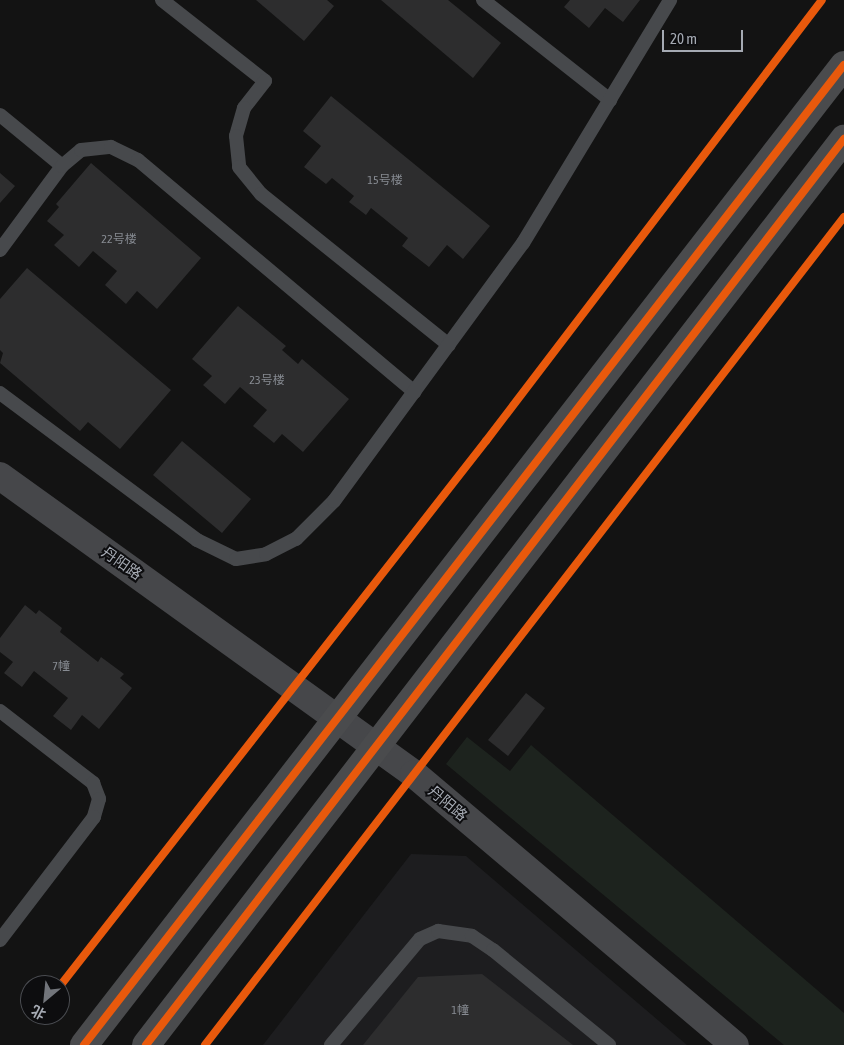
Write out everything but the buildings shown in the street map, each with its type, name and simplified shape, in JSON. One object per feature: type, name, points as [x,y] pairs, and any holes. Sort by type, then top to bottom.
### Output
[{"type":"highway","points":[[84,1045],[339,719],[844,65]]},
{"type":"highway","points":[[146,1045],[844,138]]},
{"type":"street","name":"丹阳路","points":[[0,476],[414,774],[734,1045]]},
{"type":"lane","points":[[162,0],[265,81],[244,108],[236,136],[239,167],[261,194],[448,345]]},
{"type":"lane","points":[[483,0],[610,100]]},
{"type":"lane","points":[[0,393],[197,540],[236,559],[266,554],[296,539],[334,500],[523,244],[670,0]]},
{"type":"lane","points":[[0,115],[62,166]]},
{"type":"lane","points":[[0,250],[62,166],[80,150],[111,147],[138,160],[414,392]]},
{"type":"lane","points":[[0,711],[93,783],[99,799],[94,816],[0,940]]},
{"type":"lane","points":[[330,1045],[420,938],[438,931],[472,936],[493,950],[609,1045]]},
{"type":"shaded area","points":[[467,737],[510,771],[531,745],[844,1013],[844,1045],[784,1045],[446,764]]},
{"type":"shaded area","points":[[411,854],[466,856],[687,1045],[263,1045]]},
{"type":"cycle path","points":[[69,975],[486,441],[822,0]]},
{"type":"cycle path","points":[[84,1045],[844,65]]},
{"type":"cycle path","points":[[146,1045],[844,139]]},
{"type":"cycle path","points":[[205,1045],[844,217]]}]
